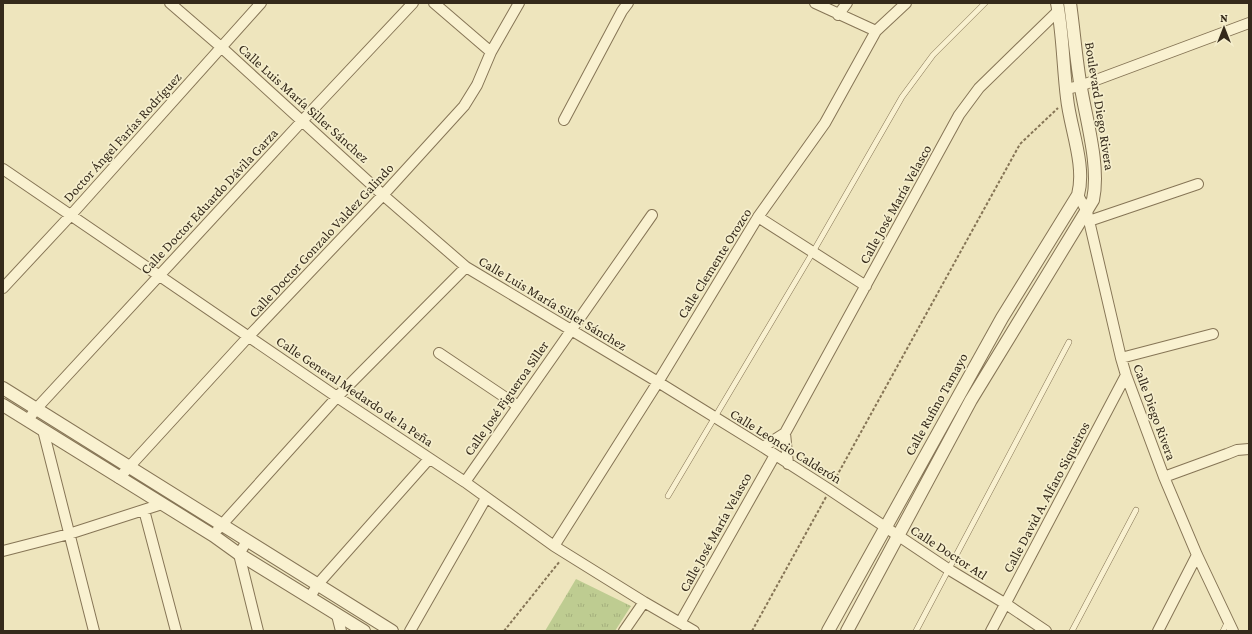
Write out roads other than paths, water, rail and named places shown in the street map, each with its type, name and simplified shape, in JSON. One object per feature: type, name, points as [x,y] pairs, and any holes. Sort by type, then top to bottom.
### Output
[{"type":"street","name":"Calle Luis María Siller Sánchez","points":[[170,3],[303,120],[384,195],[466,267],[658,382]]},
{"type":"street","name":"Doctor Ángel Farías Rodríguez","points":[[3,288],[71,215],[261,3]]},
{"type":"street","name":"Calle Doctor Eduardo Dávila Garza","points":[[28,420],[36,409],[159,275],[413,3]]},
{"type":"street","points":[[434,3],[491,52]]},
{"type":"street","name":"Calle Doctor Gonzalo Valdez Galindo","points":[[120,478],[249,336],[384,195],[464,106],[477,85],[491,52],[519,3]]},
{"type":"street","points":[[564,120],[622,11],[628,3]]},
{"type":"street","points":[[815,3],[838,15],[876,31]]},
{"type":"street","points":[[838,15],[847,3]]},
{"type":"street","name":"Calle Clemente Orozco","points":[[554,546],[658,382],[758,217],[825,123],[876,31],[906,3]]},
{"type":"street","name":"Boulevard Diego Rivera","points":[[1070,3],[1080,86],[1096,173],[1096,188],[1088,216]]},
{"type":"street","name":"Boulevard Diego Rivera","points":[[1058,7],[1066,94],[1080,173],[1078,195]]},
{"type":"street","name":"Calle José María Velasco","points":[[763,448],[786,433],[959,115],[979,88],[1058,7]]},
{"type":"street","points":[[1066,94],[1080,86],[1249,23]]},
{"type":"street","name":"Calle General Medardo de la Peña","points":[[3,169],[337,397],[465,482],[554,546],[694,631]]},
{"type":"street","points":[[1088,216],[1198,184]]},
{"type":"street","name":"Calle Diego Rivera","points":[[1078,195],[1088,216],[1126,375],[1164,477],[1197,555],[1233,631]]},
{"type":"street","name":"Calle Rufino Tamayo","points":[[828,631],[1002,318],[1078,195]]},
{"type":"street","name":"Calle José Figueroa Siller","points":[[465,482],[652,215]]},
{"type":"street","name":"Calle Rufino Tamayo","points":[[847,631],[971,400],[1032,299],[1088,216]]},
{"type":"street","points":[[758,217],[866,286]]},
{"type":"street","points":[[214,536],[220,525],[337,397],[466,267]]},
{"type":"street","points":[[1121,358],[1213,334]]},
{"type":"street","points":[[438,353],[518,406]]},
{"type":"street","name":"Calle David A. Alfaro Siqueiros","points":[[992,631],[1126,375]]},
{"type":"street","name":"Calle Leoncio Calderón","points":[[658,382],[830,490],[898,535]]},
{"type":"street","points":[[3,388],[220,525],[392,631]]},
{"type":"street","points":[[3,405],[364,631]]},
{"type":"street","points":[[43,430],[94,631]]},
{"type":"street","points":[[786,433],[788,464]]},
{"type":"street","points":[[1164,477],[1237,450],[1249,449]]},
{"type":"street","name":"Calle José María Velasco","points":[[680,623],[775,455]]},
{"type":"street","points":[[310,597],[318,584],[429,459]]},
{"type":"street","points":[[410,631],[486,498]]},
{"type":"street","points":[[3,551],[69,534],[162,504]]},
{"type":"street","points":[[144,510],[176,631]]},
{"type":"street","name":"Calle Doctor Atl","points":[[898,535],[948,569],[1006,604],[1046,631]]},
{"type":"street","points":[[247,541],[239,554],[258,631]]},
{"type":"street","points":[[1158,631],[1197,555]]},
{"type":"street","points":[[624,631],[644,602]]},
{"type":"street","points":[[337,615],[341,631]]},
{"type":"lane","points":[[668,496],[716,418],[906,91],[933,55],[985,3]]},
{"type":"lane","points":[[916,631],[1069,342]]},
{"type":"lane","points":[[1072,631],[1136,510]]},
{"type":"lane","points":[[1223,631],[1228,621]]}]
